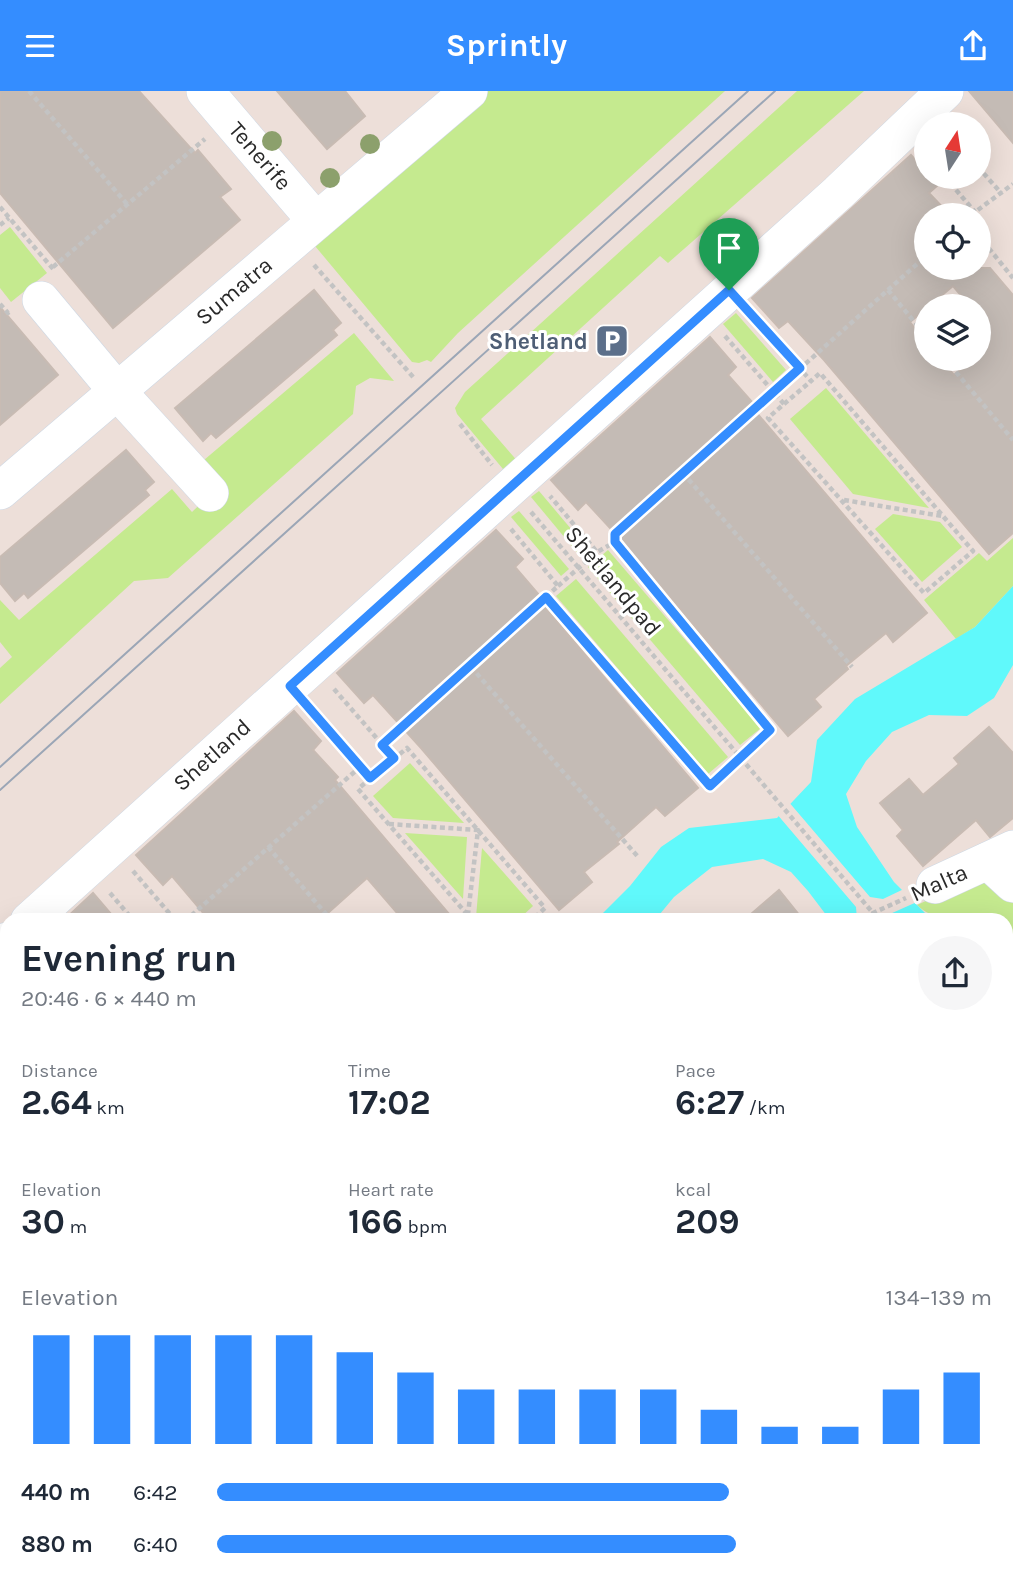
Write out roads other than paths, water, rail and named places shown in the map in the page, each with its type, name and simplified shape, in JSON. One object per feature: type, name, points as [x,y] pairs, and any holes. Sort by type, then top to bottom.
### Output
[{"type":"street","name":"Tenerife","points":[[205,91],[304,231]]},
{"type":"street","name":"Sumatra","points":[[0,491],[468,91]]},
{"type":"street","name":"Shetland","points":[[38,913],[856,176],[946,91]]},
{"type":"street","points":[[47,284],[117,391],[211,493]]},
{"type":"street","name":"Malta","points":[[935,885],[1005,865]]},
{"type":"water","points":[[1013,586],[1013,665],[994,698],[967,716],[929,715],[892,732],[866,761],[846,794],[857,827],[894,882],[925,913],[825,913],[791,872],[763,859],[712,867],[674,897],[661,913],[603,913],[630,886],[661,847],[689,828],[777,818],[811,782],[817,740],[855,699],[975,627]]},
{"type":"tram line","points":[[0,767],[748,91]]},
{"type":"tram line","points":[[0,790],[775,91]]},
{"type":"place","name":"Shetland","points":[[612,341]]}]
